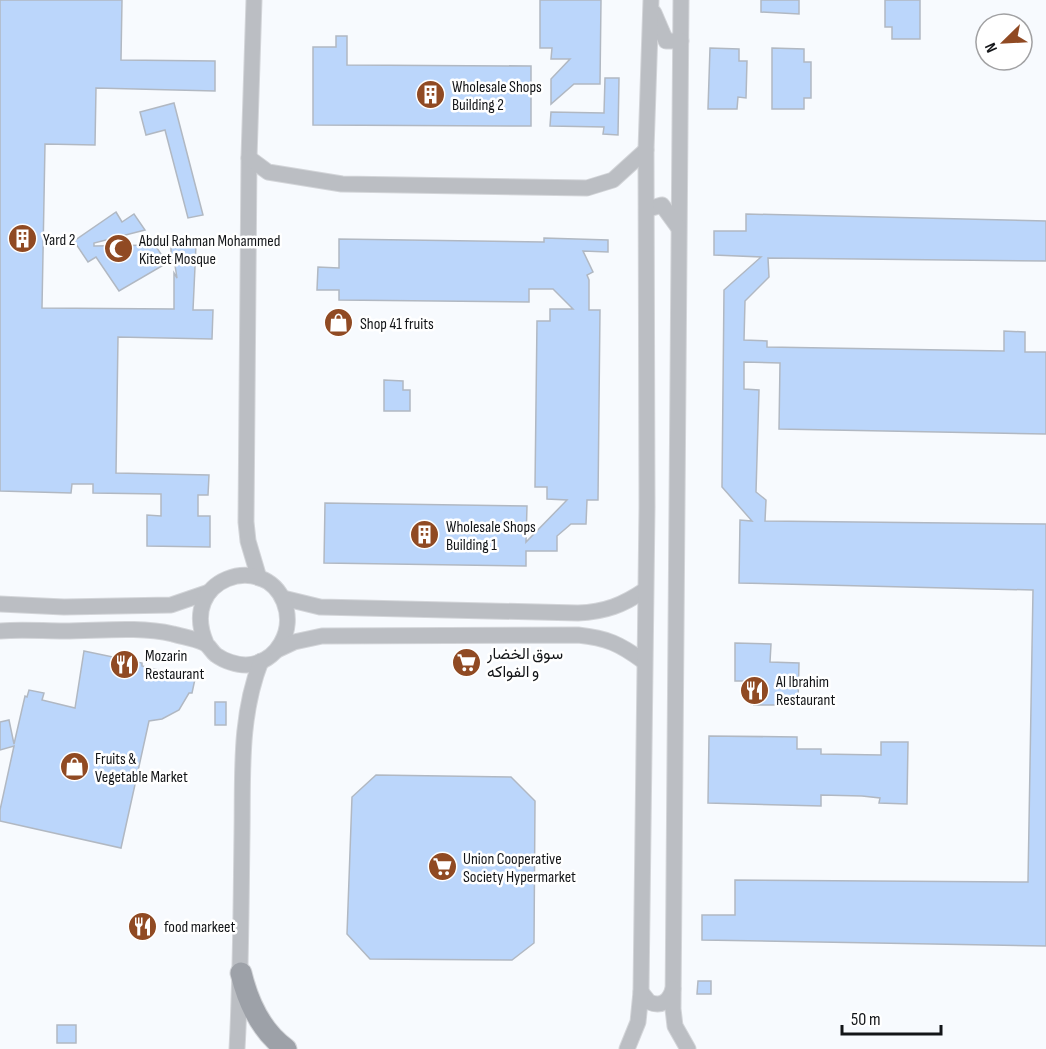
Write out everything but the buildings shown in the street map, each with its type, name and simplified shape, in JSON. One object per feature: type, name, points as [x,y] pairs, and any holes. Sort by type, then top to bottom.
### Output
[{"type":"main road","points":[[241,973],[245,990],[260,1021],[286,1049]]},
{"type":"street","points":[[254,0],[249,158],[246,522],[248,541],[260,578]]},
{"type":"street","points":[[681,0],[673,989],[675,1026],[688,1049]]},
{"type":"street","points":[[651,2],[663,37],[671,43],[681,41]]},
{"type":"street","points":[[627,1049],[638,1022],[641,992],[648,209],[646,150],[651,2]]},
{"type":"street","points":[[249,158],[268,172],[334,183],[587,188],[613,180],[646,150]]},
{"type":"street","points":[[648,209],[662,205],[679,230]]},
{"type":"street","points":[[277,650],[288,625],[288,611],[283,598],[273,586],[260,578],[246,575],[219,582],[209,592],[199,617],[200,631],[216,655],[230,663],[246,665],[261,661],[294,642],[322,636],[578,635],[602,637],[624,646],[643,661]]},
{"type":"street","points":[[283,598],[320,607],[578,614],[602,612],[623,604],[645,590]]},
{"type":"street","points":[[0,604],[64,607],[171,606],[209,592]]},
{"type":"street","points":[[0,631],[153,631],[206,643]]},
{"type":"street","points":[[237,1049],[241,973],[243,731],[250,692],[261,661]]},
{"type":"street","points":[[641,992],[649,1002],[662,1004],[667,1001],[673,989]]},
{"type":"place","name":"Wholesale Shops Building 2","points":[[431,95]]},
{"type":"place","name":"Yard 2","points":[[22,239]]},
{"type":"place","name":"Abdul Rahman Mohammed Kiteet Mosque","points":[[118,249]]},
{"type":"place","name":"Shop 41 fruits","points":[[339,323]]},
{"type":"place","name":"Wholesale Shops Building 1","points":[[425,535]]},
{"type":"place","name":"سوق الخضار و الفواكه","points":[[466,662]]},
{"type":"place","name":"Mozarin Restaurant","points":[[124,664]]},
{"type":"place","name":"Al Ibrahim Restaurant","points":[[755,690]]},
{"type":"place","name":"Fruits & Vegetable Market","points":[[74,767]]},
{"type":"place","name":"Union Cooperative Society Hypermarket","points":[[442,867]]},
{"type":"place","name":"food markeet","points":[[143,926]]}]
